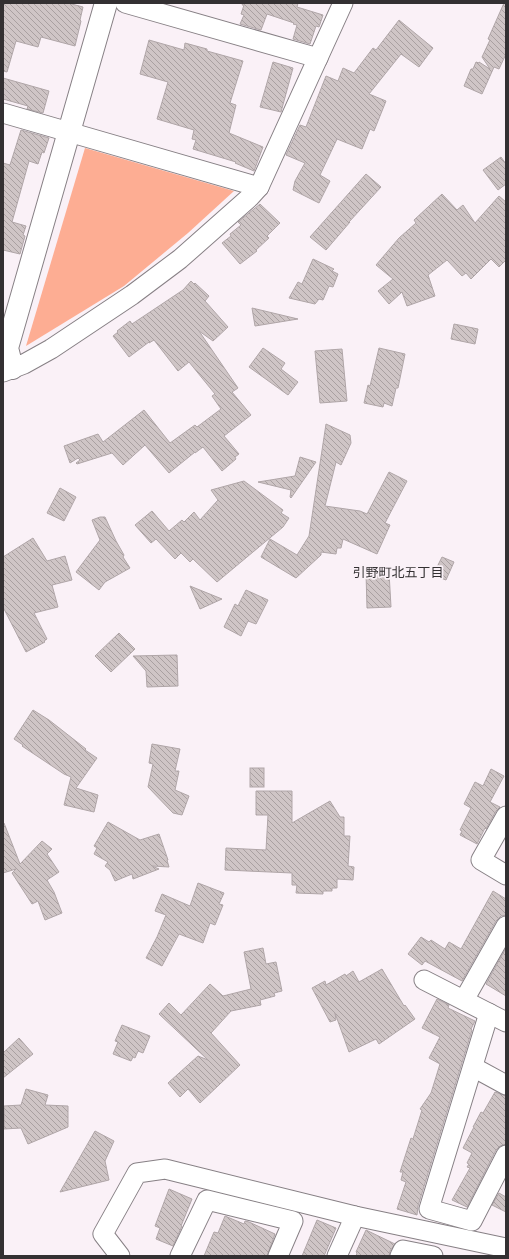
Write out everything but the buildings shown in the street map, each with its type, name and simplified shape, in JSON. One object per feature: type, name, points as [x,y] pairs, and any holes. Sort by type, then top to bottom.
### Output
[{"type":"street","points":[[106,3],[8,348],[7,370],[24,364],[51,349],[132,295],[180,259],[250,197],[259,187],[343,3]]},
{"type":"street","points":[[125,3],[318,58]]},
{"type":"street","points":[[3,113],[259,187]]},
{"type":"street","points":[[506,816],[481,860],[506,875]]},
{"type":"street","points":[[464,1000],[506,926]]},
{"type":"street","points":[[424,980],[506,1022]]},
{"type":"street","points":[[489,1013],[429,1209],[472,1221],[506,1155]]},
{"type":"street","points":[[473,1067],[506,1085]]},
{"type":"street","points":[[120,1256],[103,1234],[137,1173],[166,1169],[355,1216],[506,1248]]},
{"type":"street","points":[[180,1256],[207,1200],[293,1221],[278,1256]]},
{"type":"street","points":[[337,1256],[355,1216]]},
{"type":"street","points":[[400,1256],[403,1250],[433,1256]]},
{"type":"shaded area","points":[[85,148],[234,191],[188,233],[124,286],[26,346]]},
{"type":"district","name":"引野町北五丁目","points":[[398,572]]}]
